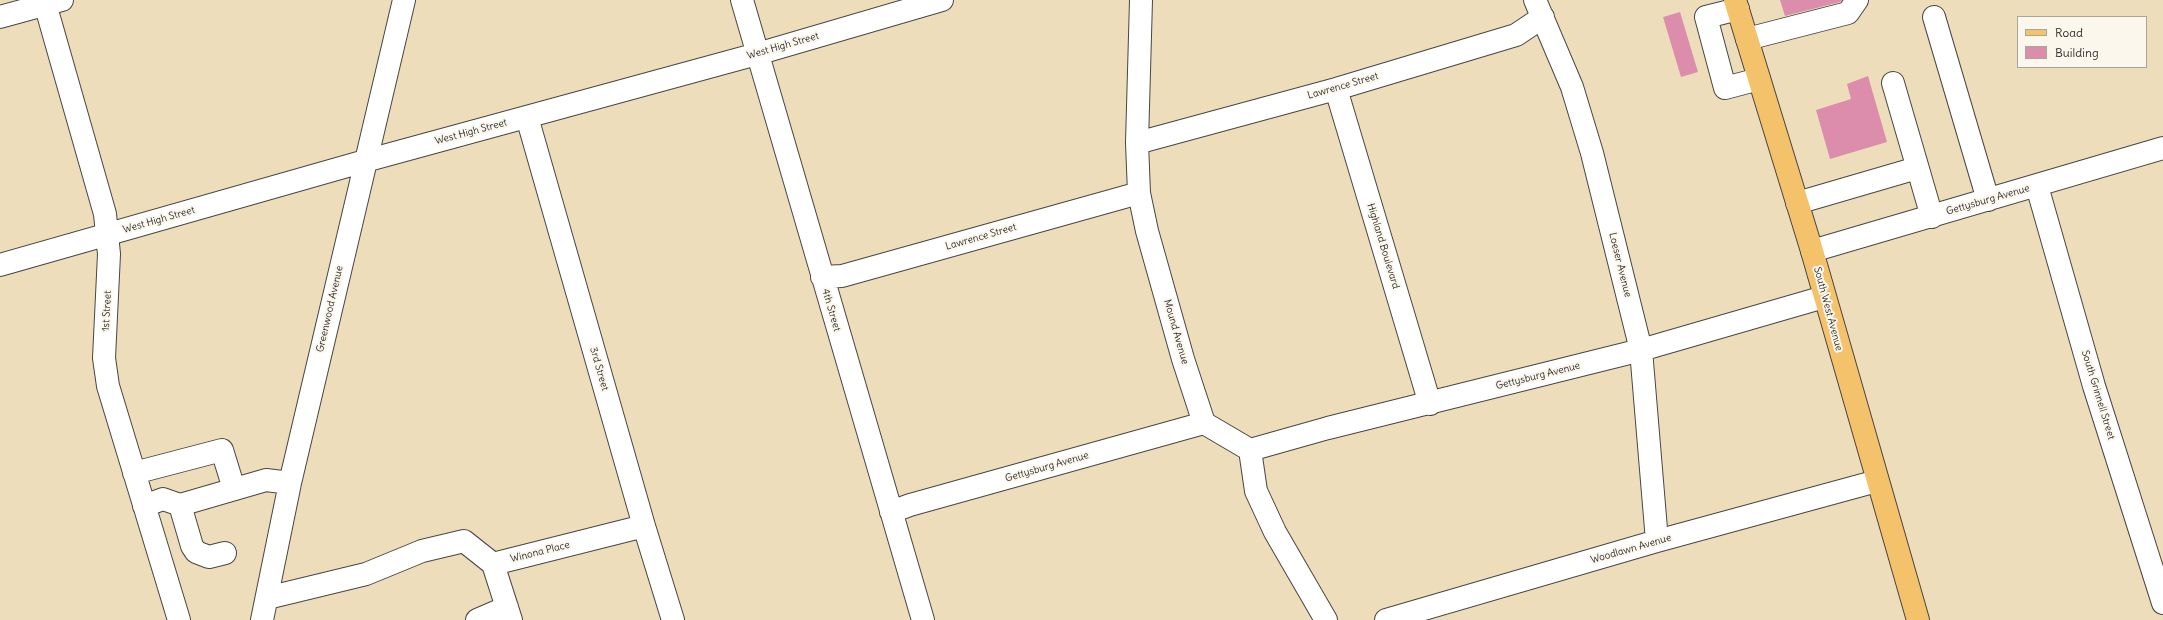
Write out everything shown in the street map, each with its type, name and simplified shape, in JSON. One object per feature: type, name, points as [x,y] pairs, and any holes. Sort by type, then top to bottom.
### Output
[{"type":"main road","name":"South West Avenue","points":[[1736,5],[1812,251],[1918,620]]},
{"type":"street","name":"Greenwood Avenue","points":[[262,620],[290,483],[364,161],[373,138],[404,0]]},
{"type":"street","name":"4th Street","points":[[742,0],[923,620]]},
{"type":"street","name":"West High Street","points":[[0,265],[364,161],[757,54],[942,0]]},
{"type":"street","name":"Mound Avenue","points":[[1141,0],[1137,143],[1139,193],[1149,238],[1183,359],[1204,423]]},
{"type":"street","points":[[1747,39],[1848,12],[1857,0]]},
{"type":"street","points":[[0,17],[51,2]]},
{"type":"street","name":"1st Street","points":[[51,2],[105,214],[109,254],[104,358],[108,386],[179,620]]},
{"type":"street","points":[[1736,5],[1706,17],[1725,88],[1759,79]]},
{"type":"street","name":"Lawrence Street","points":[[1137,143],[1336,89],[1516,35],[1539,8]]},
{"type":"street","name":"Loeser Avenue","points":[[1539,8],[1575,94],[1592,153],[1641,350],[1657,541]]},
{"type":"street","points":[[1934,17],[1988,200]]},
{"type":"street","points":[[1893,83],[1932,217]]},
{"type":"street","name":"Highland Boulevard","points":[[1336,89],[1430,404]]},
{"type":"street","name":"3rd Street","points":[[527,117],[644,526],[673,620]]},
{"type":"street","name":"Gettysburg Avenue","points":[[1812,251],[2163,148]]},
{"type":"street","points":[[1797,202],[1917,168]]},
{"type":"street","name":"South Grinnell Street","points":[[2037,186],[2094,386],[2163,603]]},
{"type":"street","name":"Lawrence Street","points":[[822,278],[842,276],[1139,193]]},
{"type":"street","name":"Gettysburg Avenue","points":[[1250,450],[1328,428],[1430,404],[1641,350],[1824,297]]},
{"type":"street","points":[[1204,423],[1250,450],[1256,491],[1286,552],[1326,620]]},
{"type":"street","name":"Gettysburg Avenue","points":[[891,512],[910,505],[1204,423]]},
{"type":"street","points":[[134,473],[222,450],[234,489]]},
{"type":"street","points":[[144,506],[163,499],[180,505],[266,480],[290,483]]},
{"type":"street","name":"Woodlawn Avenue","points":[[1386,620],[1421,615],[1657,541],[1877,481]]},
{"type":"street","points":[[180,505],[192,546],[196,552],[209,557],[225,553]]},
{"type":"street","name":"Winona Place","points":[[493,564],[644,526]]},
{"type":"street","points":[[267,598],[366,574],[422,551],[464,541],[493,564],[509,613],[477,620]]},
{"type":"building","points":[[1780,0],[1842,0],[1840,2],[1785,16]]},
{"type":"building","points":[[1680,12],[1698,72],[1681,77],[1663,17]]},
{"type":"building","points":[[1868,76],[1887,142],[1830,159],[1816,110],[1851,99],[1847,84]]}]
